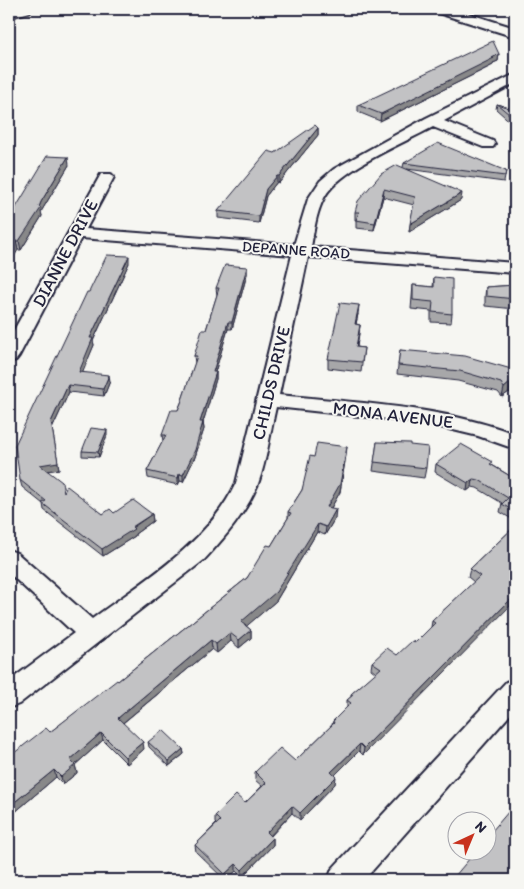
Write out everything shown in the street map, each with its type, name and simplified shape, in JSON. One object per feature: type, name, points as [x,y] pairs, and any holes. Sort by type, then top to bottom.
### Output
[{"type":"highway","points":[[9,14],[25,9]]},
{"type":"street","points":[[440,9],[515,32]]},
{"type":"street","name":"CHILDS DRIVE","points":[[9,696],[196,554],[225,520],[247,486],[313,200],[330,180],[353,163],[515,78]]},
{"type":"street","points":[[432,122],[488,144]]},
{"type":"street","name":"DIANNE DRIVE","points":[[9,356],[106,177]]},
{"type":"street","name":"DEPANNE ROAD","points":[[76,233],[515,268]]},
{"type":"street","name":"MONA AVENUE","points":[[267,400],[440,418],[477,428],[515,442]]},
{"type":"street","points":[[9,559],[91,633]]},
{"type":"street","points":[[343,880],[515,690]]},
{"type":"building","points":[[493,41],[499,54],[492,58],[494,58],[381,114],[358,105]]},
{"type":"building","points":[[497,104],[515,110],[515,119]]},
{"type":"building","points":[[315,125],[318,128],[266,189],[259,216],[218,211],[268,151],[275,153]]},
{"type":"building","points":[[438,143],[506,171],[505,176],[404,163]]},
{"type":"building","points":[[47,156],[68,157],[41,202],[39,207],[41,208],[9,253],[9,219]]},
{"type":"building","points":[[397,165],[462,193],[410,224],[415,197],[384,189],[375,223],[356,220],[359,212],[355,212],[358,201],[381,174]]},
{"type":"building","points":[[107,255],[129,256],[90,338],[93,338],[79,372],[109,375],[103,389],[68,385],[51,422],[58,462],[40,465],[62,482],[64,492],[67,486],[103,514],[110,509],[114,513],[133,500],[152,514],[132,527],[134,529],[102,549],[42,503],[46,501],[20,480],[15,445],[87,292],[89,292]]},
{"type":"building","points":[[225,265],[247,267],[232,322],[228,322],[213,372],[216,372],[200,422],[203,422],[195,450],[183,475],[179,474],[178,478],[147,471],[166,435],[162,435],[171,410],[178,410],[181,403],[197,356],[194,356],[202,330],[206,330],[219,288],[216,288]]},
{"type":"building","points":[[434,277],[452,279],[452,314],[432,312],[433,302],[413,300],[413,285],[434,287]]},
{"type":"building","points":[[515,285],[515,299],[486,296],[486,287]]},
{"type":"building","points":[[340,303],[359,305],[355,324],[360,325],[356,347],[364,348],[362,362],[328,359]]},
{"type":"building","points":[[400,350],[465,356],[515,370],[515,384],[511,382],[504,388],[501,383],[460,371],[398,365]]},
{"type":"building","points":[[91,428],[107,430],[98,452],[82,451]]},
{"type":"building","points":[[377,442],[410,443],[410,445],[428,447],[426,468],[374,462]]},
{"type":"building","points":[[317,443],[347,447],[340,484],[327,507],[336,509],[326,527],[318,524],[276,592],[241,622],[251,630],[239,640],[230,633],[216,644],[211,640],[118,718],[143,742],[125,757],[101,733],[70,760],[75,765],[61,777],[54,770],[11,805],[9,803],[9,764],[12,761],[9,757],[46,728],[50,732],[118,681],[247,578],[267,545],[271,546],[291,513],[288,512],[302,490],[310,456],[314,457]]},
{"type":"building","points":[[461,444],[493,462],[490,464],[515,479],[515,512],[502,504],[508,498],[479,480],[473,479],[468,483],[436,464]]},
{"type":"building","points":[[515,526],[515,595],[364,748],[360,744],[331,772],[336,777],[300,813],[292,806],[267,832],[273,838],[242,870],[236,864],[225,874],[195,845],[220,821],[215,816],[236,795],[245,803],[266,783],[255,772],[280,748],[295,761],[334,723],[333,721],[351,703],[347,700],[353,695],[351,694],[381,668],[372,662],[387,648],[397,655],[412,641],[416,642],[435,623],[432,621],[480,576],[470,569]]},
{"type":"building","points":[[163,730],[183,749],[169,761],[148,742]]},
{"type":"building","points":[[515,804],[515,880],[459,880],[455,876],[467,862],[496,862],[496,826]]},
{"type":"building","points":[[165,873],[178,880],[160,880]]}]
